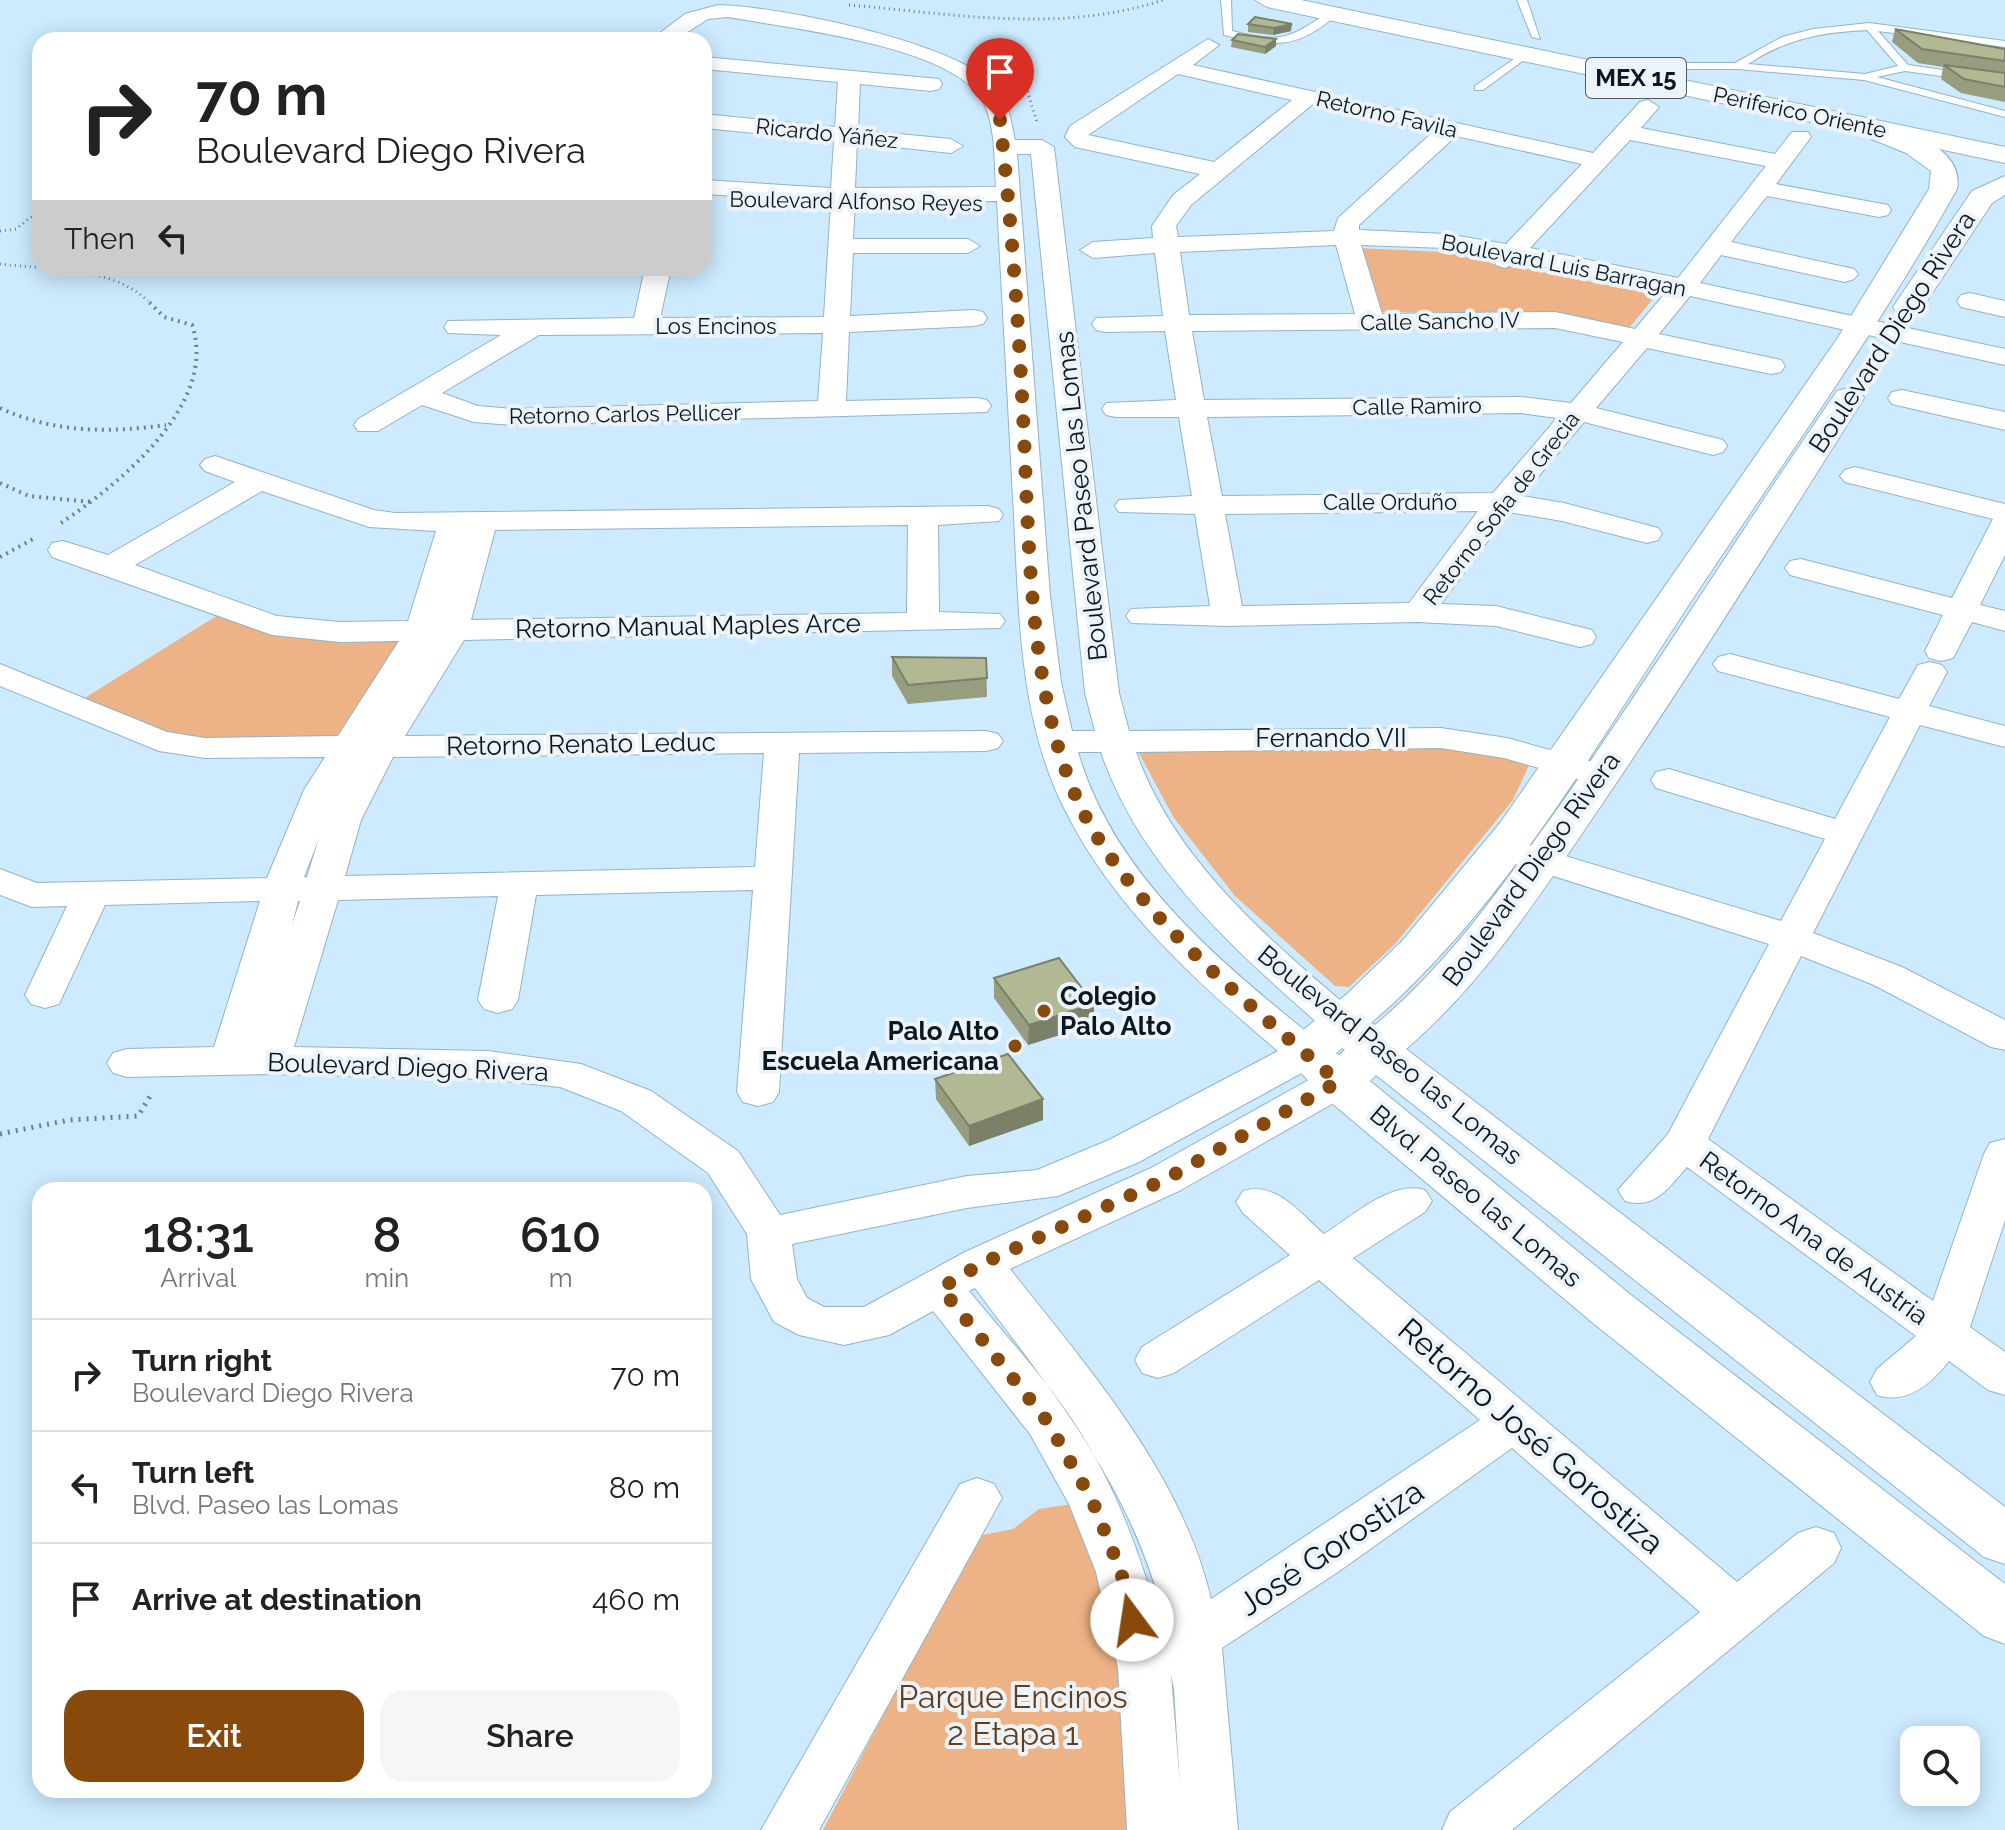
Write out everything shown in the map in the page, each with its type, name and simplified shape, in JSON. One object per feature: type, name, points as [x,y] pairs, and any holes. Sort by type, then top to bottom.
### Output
[{"type":"main road","name":"Periferico Oriente","points":[[1267,0],[1340,7],[1530,46],[1861,125],[2005,155]]},
{"type":"main road","name":"MEX 15","points":[[1530,46],[1675,66],[2005,135]]},
{"type":"main road","name":"Boulevard Diego Rivera","points":[[1341,1053],[1465,966],[1602,775],[1757,540],[1875,334],[1943,189],[1943,166],[1931,156],[1861,125]]},
{"type":"main road","points":[[1943,189],[1993,190]]},
{"type":"main road","name":"Boulevard Diego Rivera","points":[[1341,1053],[1565,763],[1721,530],[1993,190]]},
{"type":"main road","points":[[1721,530],[1757,540]]},
{"type":"main road","name":"Boulevard Paseo las Lomas","points":[[1341,1053],[2005,1540]]},
{"type":"main road","name":"Blvd. Paseo las Lomas","points":[[1341,1053],[1612,1309],[2005,1618]]},
{"type":"street","name":"Blvd. Paseo las Lomas","points":[[674,32],[712,9],[924,53],[973,76],[991,95],[1000,120],[1009,199],[1035,601],[1044,684],[1055,742],[1070,784],[1100,842],[1156,916],[1219,980],[1341,1053]]},
{"type":"street","points":[[795,71],[836,43]]},
{"type":"street","points":[[1208,45],[1088,124],[1076,137],[1083,142],[1216,170]]},
{"type":"street","points":[[712,64],[931,84]]},
{"type":"street","name":"Retorno Favila","points":[[1174,67],[1599,161]]},
{"type":"street","points":[[832,410],[843,246],[849,76]]},
{"type":"street","points":[[1228,616],[1177,324],[1159,248],[1171,212],[1216,170],[1309,97]]},
{"type":"street","points":[[1508,255],[1648,107]]},
{"type":"street","name":"Ricardo Yáñez","points":[[712,122],[951,146]]},
{"type":"street","points":[[1371,322],[1348,242],[1347,223],[1450,129]]},
{"type":"street","points":[[1626,132],[1782,162]]},
{"type":"street","name":"Retorno Sofia de Grecia","points":[[1142,616],[1418,612],[1501,502],[1717,247],[1800,137]]},
{"type":"street","name":"Boulevard Paseo las Lomas","points":[[1003,147],[1042,147],[1102,693],[1114,741],[1140,802],[1176,857],[1213,903],[1270,961],[1341,1053]]},
{"type":"street","name":"Boulevard Alfonso Reyes","points":[[712,188],[845,200]]},
{"type":"street","points":[[1762,188],[1879,210]]},
{"type":"street","name":"Boulevard Alfonso Reyes","points":[[712,198],[1009,199]]},
{"type":"street","name":"Boulevard Diego Rivera","points":[[1093,250],[1348,242],[1508,255],[1875,334]]},
{"type":"street","points":[[843,246],[968,246]]},
{"type":"street","points":[[1717,247],[1845,274]]},
{"type":"street","points":[[645,326],[656,276]]},
{"type":"street","points":[[1970,301],[2005,309]]},
{"type":"street","name":"Los Encinos","points":[[457,327],[837,325],[974,318]]},
{"type":"street","name":"Calle Sancho IV","points":[[1105,324],[1555,320],[1771,366]]},
{"type":"street","points":[[368,425],[533,327]]},
{"type":"street","points":[[1875,334],[1958,352],[2005,357]]},
{"type":"street","points":[[1958,352],[2005,368]]},
{"type":"street","name":"Retorno Carlos Pellicer","points":[[421,395],[474,414],[502,417],[977,406]]},
{"type":"street","points":[[1902,398],[2005,421]]},
{"type":"street","name":"Calle Ramiro","points":[[1116,409],[1521,405],[1576,412],[1713,446]]},
{"type":"street","points":[[1025,454],[1077,454]]},
{"type":"street","points":[[215,465],[381,520],[988,515]]},
{"type":"street","points":[[1855,476],[2005,513]]},
{"type":"street","points":[[110,567],[259,480]]},
{"type":"street","name":"Calle Orduño","points":[[1130,506],[1501,502],[1564,512],[1647,534]]},
{"type":"street","points":[[923,516],[923,622]]},
{"type":"street","points":[[286,945],[282,887],[322,790],[364,748],[437,630],[468,521]]},
{"type":"street","name":"Retorno Ana de Austria","points":[[1640,1190],[1684,1143],[2005,524]]},
{"type":"street","name":"Retorno Manual Maples Arce","points":[[53,537],[110,567],[272,625],[340,632],[989,621]]},
{"type":"street","points":[[1801,568],[2005,621]]},
{"type":"street","points":[[1418,612],[1496,616],[1580,637]]},
{"type":"street","points":[[1730,664],[2005,737]]},
{"type":"street","name":"Retorno Renato Leduc","points":[[0,674],[180,746],[364,748],[986,741]]},
{"type":"street","name":"Fernando VII","points":[[1055,742],[1441,738],[1495,745],[1602,775]]},
{"type":"street","points":[[758,1092],[782,741]]},
{"type":"street","points":[[250,1061],[286,945],[320,887],[364,748]]},
{"type":"street","points":[[1669,780],[1844,833]]},
{"type":"street","points":[[1509,838],[1938,973],[2005,1008]]},
{"type":"street","points":[[11,890],[92,893],[775,878]]},
{"type":"street","points":[[498,1000],[519,884]]},
{"type":"street","points":[[45,995],[92,893]]},
{"type":"street","points":[[1796,928],[1922,990],[2005,1037]]},
{"type":"street","name":"Boulevard Diego Rivera","points":[[769,1233],[967,1192],[1043,1185],[1341,1053]]},
{"type":"street","name":"Boulevard Diego Rivera","points":[[127,1063],[250,1061],[488,1065],[566,1074],[636,1101],[723,1162],[769,1233],[774,1279],[790,1310],[815,1323],[844,1327],[873,1323],[961,1276],[1166,1179],[1341,1053]]},
{"type":"street","name":"Retorno Ana de Austria","points":[[1684,1143],[2005,1377]]},
{"type":"street","name":"Retorno Ana de Austria","points":[[1894,1382],[1924,1359],[1945,1333],[2005,1154]]},
{"type":"street","points":[[1158,1360],[1410,1201]]},
{"type":"street","name":"Retorno José Gorostiza","points":[[1258,1202],[1737,1613]]},
{"type":"street","points":[[961,1276],[1042,1380],[1105,1427],[1141,1484],[1172,1560],[1194,1640],[1210,1830]]},
{"type":"street","points":[[1042,1380],[1047,1421],[1092,1500],[1121,1572],[1144,1668],[1155,1830]]},
{"type":"street","name":"José Gorostiza","points":[[1144,1668],[1194,1640],[1515,1421]]},
{"type":"street","points":[[1092,1500],[1141,1484]]},
{"type":"street","points":[[789,1830],[977,1498]]},
{"type":"street","points":[[1470,1830],[1816,1548]]},
{"type":"lane","points":[[1226,0],[1227,33],[1271,43],[1290,42],[1340,7]]},
{"type":"lane","points":[[1479,88],[1530,46],[1522,0]]},
{"type":"lane","points":[[1737,66],[1783,39],[1869,26],[2005,44]]},
{"type":"lane","points":[[1869,26],[1905,68]]},
{"type":"lane","points":[[1675,66],[1737,66],[1864,77],[2005,114]]},
{"type":"lane","points":[[1864,77],[1905,68],[2005,82]]},
{"type":"path","points":[[847,5],[981,17],[1076,18],[1140,9],[1163,0]]},
{"type":"path","points":[[0,231],[16,229],[32,216]]},
{"type":"path","points":[[0,264],[32,268]]},
{"type":"path","points":[[0,557],[53,537],[138,466],[185,397],[198,348],[192,325],[164,317],[132,286],[100,276]]},
{"type":"path","points":[[0,408],[55,427],[95,432],[122,432],[166,425]]},
{"type":"path","points":[[0,483],[29,496],[95,502]]},
{"type":"path","points":[[0,1134],[69,1120],[138,1116],[172,1063]]},
{"type":"green space","points":[[1358,248],[1443,252],[1656,295],[1629,328],[1561,313],[1379,312]]},
{"type":"green space","points":[[218,615],[278,636],[401,640],[338,737],[182,740],[83,699]]},
{"type":"green space","points":[[1134,744],[1460,744],[1529,765],[1513,800],[1395,944],[1349,987],[1335,986],[1235,896],[1174,818]]},
{"type":"green space","name":"Parque Encinos 2 Etapa 1","points":[[1078,1503],[1124,1667],[1137,1830],[823,1830],[977,1536],[1013,1529],[1039,1509]]},
{"type":"building","points":[[1255,17],[1292,24],[1274,28],[1248,24]]},
{"type":"building","points":[[1895,29],[2005,49],[2005,61],[1922,49]]},
{"type":"building","points":[[1238,34],[1276,39],[1265,47],[1232,40]]},
{"type":"building","points":[[1944,65],[2005,73],[2005,87],[1964,79]]},
{"type":"building","points":[[892,657],[986,658],[987,678],[908,685]]},
{"type":"building","points":[[1059,958],[1094,1004],[1029,1025],[994,978]]},
{"type":"building","points":[[1008,1054],[1043,1099],[969,1126],[935,1079]]},
{"type":"place","name":"Colegio Palo Alto","points":[[1044,1011]]},
{"type":"place","name":"Palo Alto Escuela Americana","points":[[1015,1046]]},
{"type":"route","points":[[1000,120],[1009,194],[1035,601],[1044,684],[1055,742],[1070,784],[1100,842],[1156,916],[1219,980],[1338,1082],[1265,1126],[1166,1179],[1064,1229],[981,1264],[941,1288],[1047,1421],[1092,1500],[1121,1572],[1132,1620]]}]
